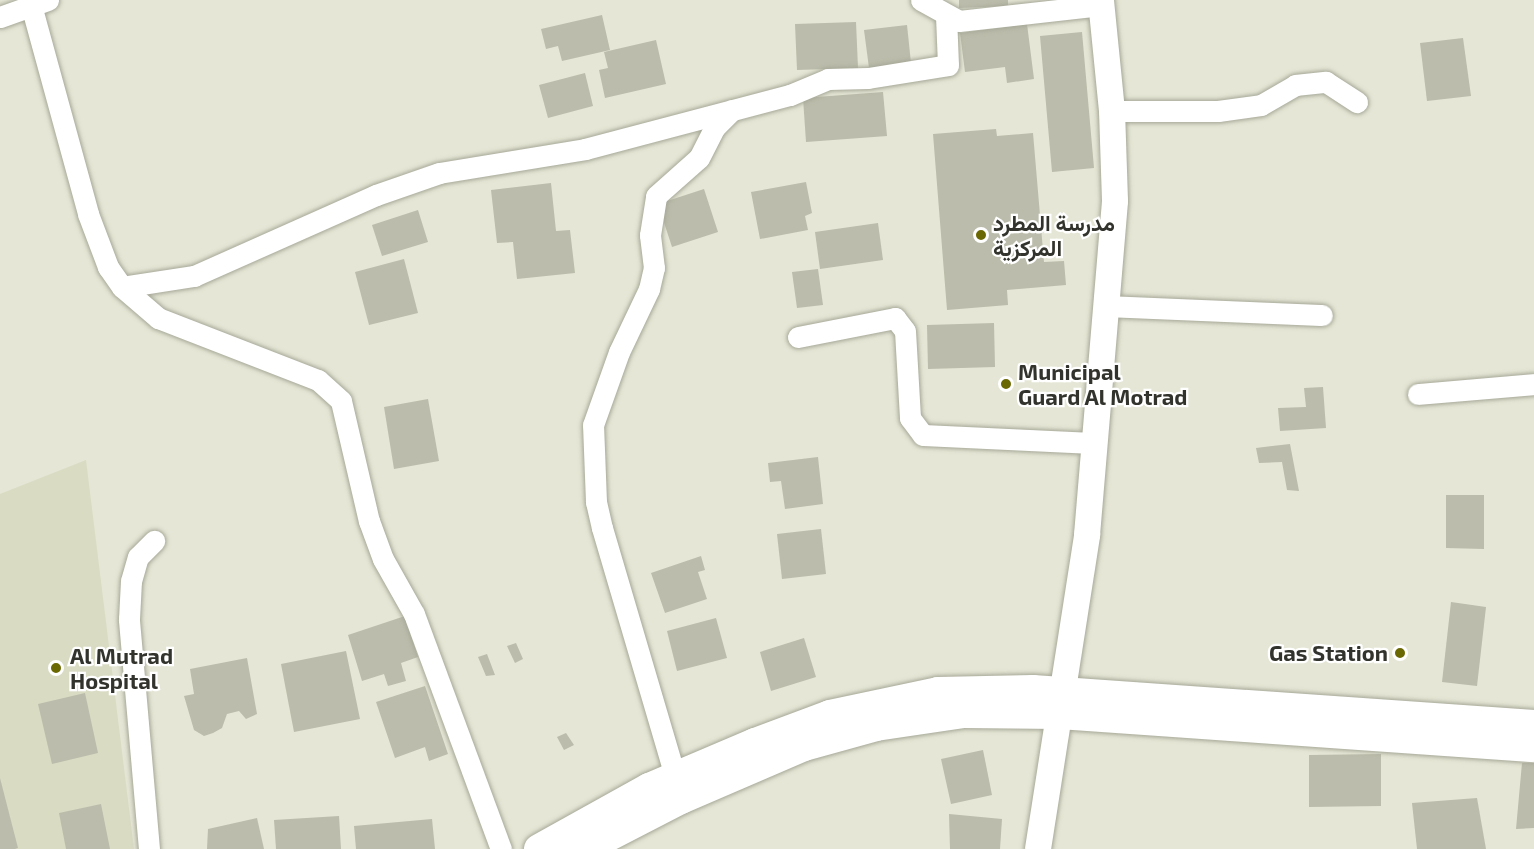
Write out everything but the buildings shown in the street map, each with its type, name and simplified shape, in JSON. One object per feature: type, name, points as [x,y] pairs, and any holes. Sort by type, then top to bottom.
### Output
[{"type":"main road","points":[[539,849],[675,776],[830,715],[869,705],[961,691],[1062,703],[1534,747]]},
{"type":"main road","points":[[584,849],[739,772],[848,733],[964,713],[1062,703],[1534,725]]},
{"type":"street","points":[[921,0],[946,16],[959,21],[1101,3],[1112,111],[1114,201],[1087,535],[1038,849]]},
{"type":"street","points":[[0,17],[39,2],[88,214],[108,267],[122,287],[158,318],[318,380],[341,401],[369,521],[382,558],[414,614],[501,849]]},
{"type":"street","points":[[122,287],[194,276],[376,195],[439,173],[585,149],[790,94],[828,79],[868,78],[948,65],[946,16]]},
{"type":"street","points":[[1112,111],[1218,111],[1261,105],[1295,85],[1326,82],[1357,102]]},
{"type":"street","points":[[675,776],[602,528],[596,502],[593,425],[619,352],[649,289],[654,268],[650,235],[656,196],[699,158],[715,127],[732,110]]},
{"type":"street","points":[[1104,306],[1322,315]]},
{"type":"street","points":[[798,337],[896,318],[902,322],[905,331],[910,418],[922,435],[1094,443]]},
{"type":"street","points":[[1418,394],[1534,384]]},
{"type":"street","points":[[148,849],[129,619],[131,581],[138,557],[154,541]]},
{"type":"shaded area","name":"Al Mutrad Hospital","points":[[86,460],[134,849],[0,849],[0,494]]},
{"type":"place","name":"مدرسة المطرد المركزية","points":[[981,235]]},
{"type":"place","name":"Municipal Guard Al Motrad","points":[[1006,384]]},
{"type":"place","name":"Gas Station","points":[[1400,653]]},
{"type":"place","name":"Al Mutrad Hospital","points":[[56,668]]}]
